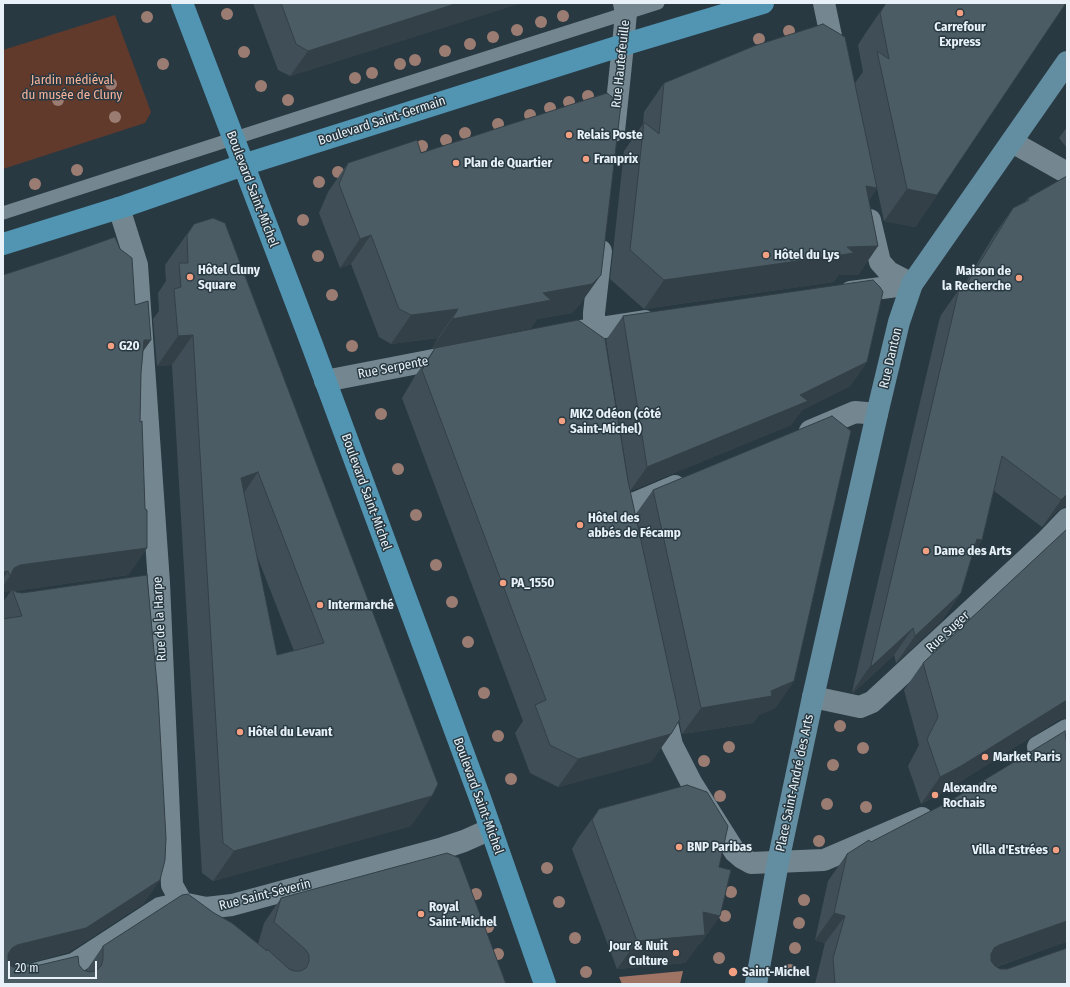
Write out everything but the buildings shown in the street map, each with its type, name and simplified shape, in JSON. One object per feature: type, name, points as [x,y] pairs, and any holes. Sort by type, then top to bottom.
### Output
[{"type":"main road","name":"Boulevard Saint-Michel","points":[[182,3],[325,381],[491,829],[545,984]]},
{"type":"main road","name":"Boulevard Saint-Germain","points":[[3,244],[119,208],[243,165],[623,45],[763,3]]},
{"type":"street","points":[[824,3],[840,77]]},
{"type":"street","name":"Rue Hautefeuille","points":[[611,152],[623,45],[625,8]]},
{"type":"street","name":"Rue Danton","points":[[814,697],[877,414],[899,322],[912,284],[1067,62]]},
{"type":"street","points":[[1012,142],[1067,173]]},
{"type":"street","points":[[866,201],[880,262],[889,272],[912,284]]},
{"type":"street","name":"Rue de la Harpe","points":[[119,208],[137,265],[148,585],[172,885],[182,903],[213,928]]},
{"type":"street","points":[[599,376],[593,329],[603,228]]},
{"type":"street","points":[[832,294],[912,284]]},
{"type":"street","points":[[558,335],[666,318]]},
{"type":"street","name":"Rue Serpente","points":[[325,381],[473,352]]},
{"type":"street","points":[[792,439],[855,412],[877,414]]},
{"type":"street","points":[[620,507],[635,503],[692,479]]},
{"type":"street","points":[[616,484],[624,530]]},
{"type":"street","name":"Rue Suger","points":[[814,697],[860,707],[872,702],[1046,541],[1067,519]]},
{"type":"street","name":"Place Saint-André des Arts","points":[[658,683],[672,745],[692,784],[735,852],[751,863],[778,862],[814,697]]},
{"type":"street","points":[[1020,758],[1060,741]]},
{"type":"street","points":[[756,984],[778,862],[824,860],[916,821],[942,808]]},
{"type":"street","name":"Rue Saint-Séverin","points":[[3,982],[74,974],[160,908],[182,903],[206,908],[232,905],[443,848],[464,841],[491,829]]},
{"type":"lane","points":[[3,213],[625,8],[658,3]]},
{"type":"green space","name":"Jardin médiéval du musée de Cluny","points":[[115,15],[151,112],[145,123],[3,169],[3,50]]},
{"type":"shaded area","points":[[683,971],[680,984],[622,984],[619,977]]},
{"type":"place","name":"Carrefour Express","points":[[960,13]]},
{"type":"place","name":"Relais Poste","points":[[569,135]]},
{"type":"place","name":"Franprix","points":[[586,159]]},
{"type":"place","name":"Plan de Quartier","points":[[456,163]]},
{"type":"place","name":"Hôtel du Lys","points":[[766,255]]},
{"type":"place","name":"Hôtel Cluny Square","points":[[190,277]]},
{"type":"place","name":"Maison de la Recherche","points":[[1019,278]]},
{"type":"place","name":"G20","points":[[111,346]]},
{"type":"place","name":"MK2 Odéon (côté Saint-Michel)","points":[[562,421]]},
{"type":"place","name":"Hôtel des abbés de Fécamp","points":[[580,525]]},
{"type":"place","name":"Dame des Arts","points":[[926,551]]},
{"type":"place","name":"PA_1550","points":[[503,583]]},
{"type":"place","name":"Intermarché","points":[[320,605]]},
{"type":"place","name":"Hôtel du Levant","points":[[240,732]]},
{"type":"place","name":"Market Paris","points":[[985,757]]},
{"type":"place","name":"Alexandre Rochais","points":[[935,795]]},
{"type":"place","name":"BNP Paribas","points":[[679,847]]},
{"type":"place","name":"Villa d'Estrées","points":[[1056,850]]},
{"type":"place","name":"Royal Saint-Michel","points":[[421,914]]},
{"type":"place","name":"Jour & Nuit Culture","points":[[676,953]]},
{"type":"place","name":"Saint-Michel","points":[[733,972]]}]
